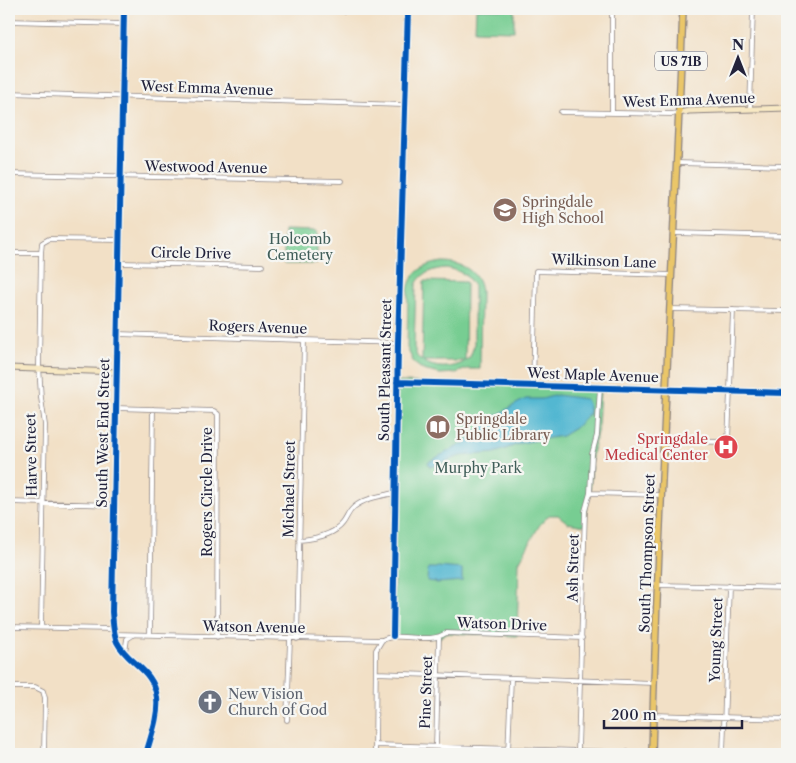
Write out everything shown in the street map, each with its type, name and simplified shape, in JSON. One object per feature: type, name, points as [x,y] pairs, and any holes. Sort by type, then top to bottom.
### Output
[{"type":"main road","name":"US 71B","points":[[679,113],[682,9]]},
{"type":"main road","name":"South Thompson Street","points":[[652,753],[679,113]]},
{"type":"street","name":"South West End Street","points":[[124,9],[114,505],[114,631],[118,643],[124,652],[147,674],[156,691],[156,714],[146,754]]},
{"type":"street","points":[[338,9],[343,11]]},
{"type":"street","name":"South Pleasant Street","points":[[393,636],[394,493],[408,9]]},
{"type":"street","points":[[612,9],[612,113]]},
{"type":"street","points":[[750,109],[752,9]]},
{"type":"street","points":[[9,21],[124,24]]},
{"type":"street","name":"West Emma Avenue","points":[[9,93],[404,105]]},
{"type":"street","name":"West Emma Avenue","points":[[561,112],[671,114],[689,111],[787,108]]},
{"type":"street","points":[[677,163],[787,166]]},
{"type":"street","name":"Westwood Avenue","points":[[9,174],[342,181]]},
{"type":"street","points":[[674,232],[787,236]]},
{"type":"street","points":[[9,253],[41,253],[42,243],[49,239],[120,240]]},
{"type":"street","name":"Harve Street","points":[[41,253],[40,398],[45,425],[41,627]]},
{"type":"street","name":"Circle Drive","points":[[120,263],[262,266]]},
{"type":"street","name":"Wilkinson Lane","points":[[533,385],[536,271],[672,275]]},
{"type":"street","points":[[670,308],[787,312]]},
{"type":"street","points":[[664,441],[728,442],[733,310]]},
{"type":"street","name":"Rogers Avenue","points":[[118,334],[398,343]]},
{"type":"street","name":"Michael Street","points":[[298,639],[304,340]]},
{"type":"street","points":[[9,368],[117,372]]},
{"type":"street","name":"West Maple Avenue","points":[[397,382],[787,393]]},
{"type":"street","name":"Ash Street","points":[[578,750],[585,511],[590,492],[592,454],[598,428],[600,387]]},
{"type":"street","name":"Rogers Circle Drive","points":[[116,408],[214,411],[218,414],[217,637]]},
{"type":"street","points":[[150,635],[153,409]]},
{"type":"street","points":[[590,492],[662,495]]},
{"type":"street","points":[[300,540],[330,533],[342,524],[354,507],[364,501],[394,493]]},
{"type":"street","points":[[9,502],[114,505]]},
{"type":"street","points":[[658,585],[787,588]]},
{"type":"street","name":"Young Street","points":[[723,754],[729,586]]},
{"type":"street","name":"Watson Avenue","points":[[9,626],[114,631],[150,635],[290,639],[382,640],[393,636]]},
{"type":"street","name":"Watson Drive","points":[[393,636],[439,638],[446,633],[582,638]]},
{"type":"street","points":[[124,652],[127,639],[135,634]]},
{"type":"street","name":"Pine Street","points":[[436,746],[439,638]]},
{"type":"street","points":[[287,720],[290,639]]},
{"type":"street","points":[[375,754],[376,650],[382,640]]},
{"type":"street","points":[[376,674],[654,684]]},
{"type":"street","points":[[508,754],[511,679]]},
{"type":"street","points":[[9,687],[35,687],[43,691],[45,698],[44,754]]},
{"type":"street","points":[[786,754],[787,709]]},
{"type":"street","points":[[653,715],[787,719]]},
{"type":"street","points":[[375,745],[652,753]]},
{"type":"green space","points":[[476,9],[514,9],[514,31],[475,30]]},
{"type":"green space","name":"Holcomb Cemetery","points":[[284,230],[317,231],[317,264],[284,264]]},
{"type":"green space","points":[[449,262],[468,269],[473,273],[479,284],[481,291],[480,369],[467,369],[456,373],[440,374],[423,370],[414,363],[407,348],[408,290],[412,278],[424,267]],"holes":[[[446,268],[466,275],[474,286],[474,346],[470,357],[465,361],[466,282],[424,281],[422,361],[417,356],[414,347],[416,285],[421,277],[428,272]],[[423,361],[464,361],[464,362],[454,366],[443,367],[433,366]]]},
{"type":"green space","name":"Murphy Park","points":[[397,382],[600,387],[598,428],[592,454],[590,493],[587,501],[585,526],[568,523],[558,515],[549,515],[539,526],[519,562],[517,636],[446,633],[439,638],[393,636]]},
{"type":"water","points":[[557,395],[586,399],[589,407],[589,415],[575,428],[562,436],[521,443],[495,453],[460,456],[430,467],[428,462],[466,442],[484,423],[516,404],[526,399],[542,399]]},
{"type":"water","points":[[428,568],[462,569],[462,581],[436,583],[427,581]]},
{"type":"cycle path","points":[[124,9],[112,612],[117,642],[127,656],[146,673],[155,688],[157,712],[146,754]]},
{"type":"cycle path","points":[[393,636],[398,343],[408,9]]},
{"type":"cycle path","points":[[397,382],[787,393]]},
{"type":"place","name":"Springdale High School","points":[[505,210]]},
{"type":"place","name":"Springdale Public Library","points":[[438,427]]},
{"type":"place","name":"Springdale Medical Center","points":[[726,447]]},
{"type":"place","name":"New Vision Church of God","points":[[210,702]]}]
